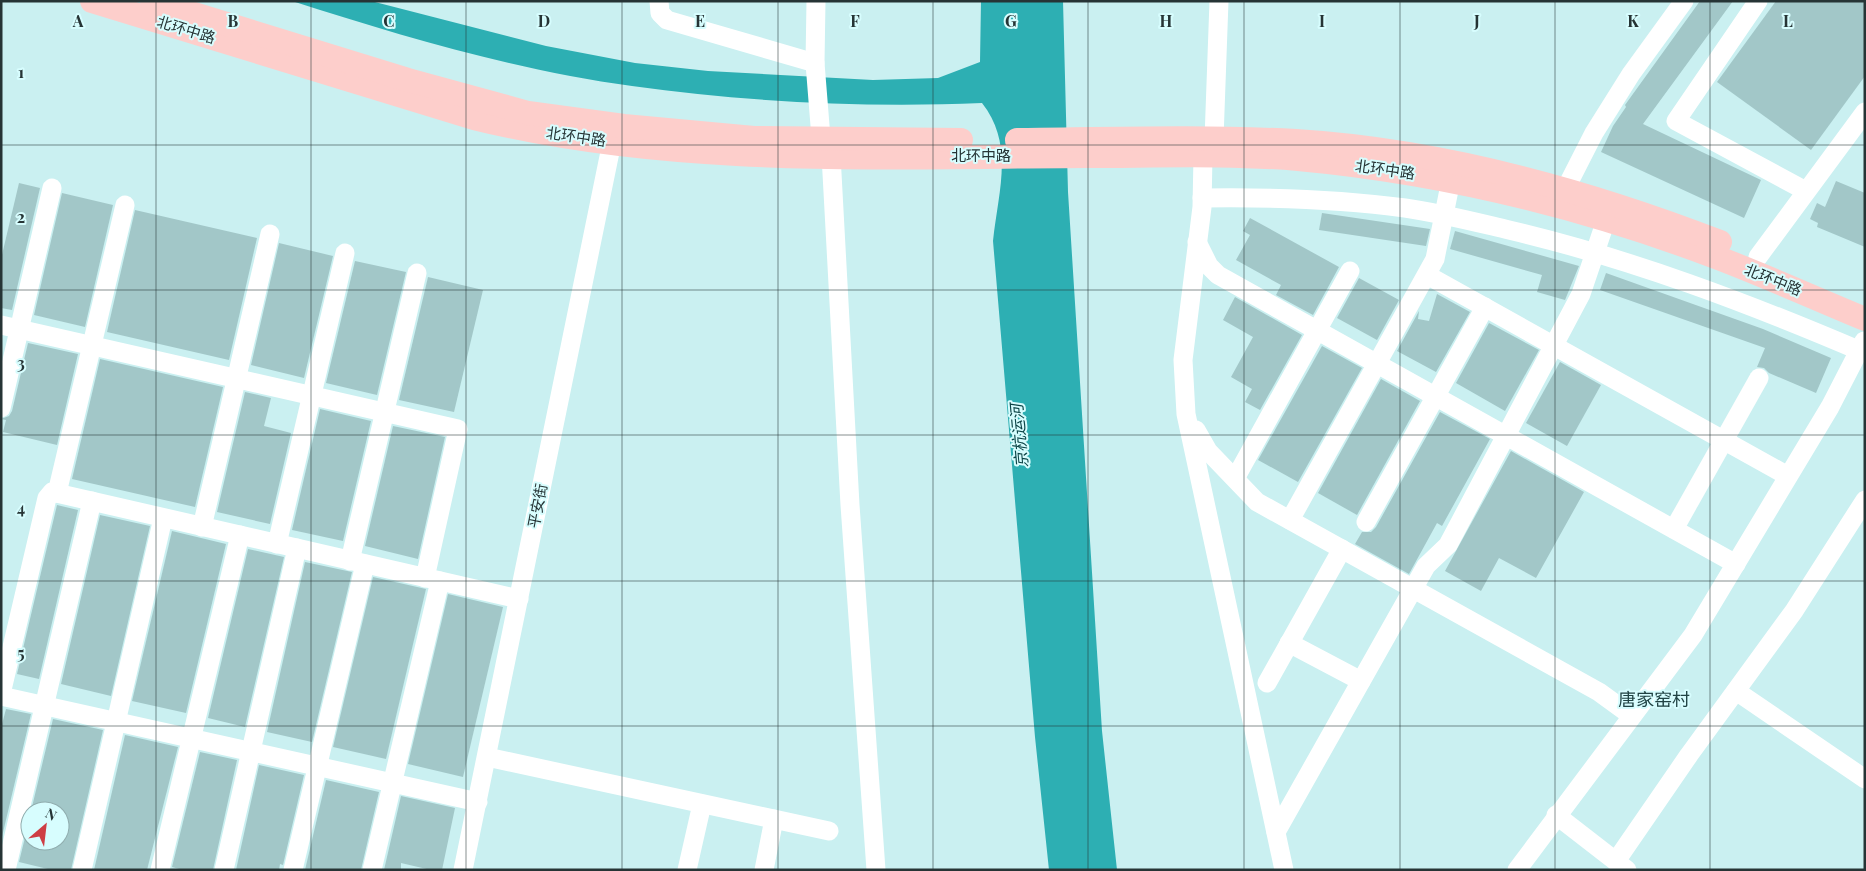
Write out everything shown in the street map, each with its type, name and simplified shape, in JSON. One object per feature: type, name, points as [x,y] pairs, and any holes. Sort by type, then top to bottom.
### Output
[{"type":"main road","name":"北环中路","points":[[92,1],[474,118],[525,130],[612,142],[754,156],[826,146]]},
{"type":"main road","name":"北环中路","points":[[152,1],[408,80],[528,113],[681,132],[826,146],[1208,148],[1297,142],[1455,163],[1566,190],[1652,216],[1865,301]]},
{"type":"main road","name":"北环中路","points":[[1208,148],[1452,180],[1561,207],[1606,220],[1712,256],[1865,319]]},
{"type":"street","points":[[659,1],[660,13],[667,20],[815,64]]},
{"type":"street","points":[[816,1],[815,64],[826,146],[876,870]]},
{"type":"street","points":[[1219,1],[1208,148],[1182,360],[1186,414],[1284,870]]},
{"type":"street","points":[[1566,190],[1594,133],[1631,74],[1684,1]]},
{"type":"street","points":[[1758,1],[1676,121],[1806,191]]},
{"type":"street","points":[[1758,257],[1865,112]]},
{"type":"street","name":"平安街","points":[[463,870],[612,142]]},
{"type":"street","points":[[1290,520],[1427,276],[1435,259],[1452,180]]},
{"type":"street","points":[[1,408],[10,327],[52,188]]},
{"type":"street","points":[[1202,198],[1259,197],[1351,202],[1445,216],[1596,252],[1721,294],[1863,347],[1830,406],[1693,635],[1556,815],[1518,870]]},
{"type":"street","points":[[57,493],[125,205]]},
{"type":"street","points":[[1276,832],[1426,566],[1448,545],[1581,294],[1606,220]]},
{"type":"street","points":[[202,527],[270,234]]},
{"type":"street","points":[[1197,242],[1208,266],[1218,275],[1736,564]]},
{"type":"street","points":[[277,544],[345,253]]},
{"type":"street","points":[[1236,478],[1350,271]]},
{"type":"street","points":[[293,870],[318,766],[384,412],[417,273]]},
{"type":"street","points":[[1427,276],[1788,476]]},
{"type":"street","points":[[1366,522],[1485,307]]},
{"type":"street","points":[[10,327],[458,429],[433,580],[393,783],[372,870]]},
{"type":"street","points":[[1674,529],[1759,378]]},
{"type":"street","points":[[1186,414],[1208,451],[1257,502],[1598,692],[1632,716]]},
{"type":"street","points":[[478,802],[1,695],[47,498],[52,492],[519,600]]},
{"type":"street","points":[[1556,815],[1621,865],[1736,691],[1794,611],[1865,500]]},
{"type":"street","points":[[6,870],[92,501]]},
{"type":"street","points":[[82,870],[163,518]]},
{"type":"street","points":[[160,870],[240,535]]},
{"type":"street","points":[[224,870],[297,548]]},
{"type":"street","points":[[1267,683],[1342,549]]},
{"type":"street","points":[[1289,642],[1361,681]]},
{"type":"street","points":[[1736,691],[1865,779]]},
{"type":"street","points":[[487,757],[829,831]]},
{"type":"street","points":[[687,870],[702,804]]},
{"type":"street","points":[[764,870],[774,819]]},
{"type":"water","name":"京杭运河","points":[[292,1],[371,1],[546,46],[635,63],[708,71],[873,80],[938,78],[980,62],[981,1],[1063,1],[1068,192],[1102,731],[1117,870],[1049,870],[1035,737],[993,241],[1002,169],[1001,152],[998,135],[992,119],[982,103],[895,105],[763,100],[632,86],[547,71],[460,51]]},
{"type":"building","points":[[1700,1],[1733,1],[1643,124],[1761,180],[1744,218],[1601,152],[1613,126],[1626,107],[1625,105]]},
{"type":"building","points":[[1776,1],[1865,1],[1865,76],[1811,150],[1717,82]]},
{"type":"building","points":[[1836,181],[1865,193],[1865,247],[1817,227],[1818,223],[1810,219],[1817,203],[1825,207]]},
{"type":"building","points":[[19,183],[40,188],[12,310],[1,308],[1,259]]},
{"type":"building","points":[[62,193],[113,205],[85,327],[34,315]]},
{"type":"building","points":[[135,210],[257,238],[229,360],[107,332]]},
{"type":"building","points":[[1322,213],[1430,229],[1426,246],[1319,230]]},
{"type":"building","points":[[1250,218],[1339,267],[1313,315],[1276,295],[1281,285],[1236,260],[1250,235],[1243,231]]},
{"type":"building","points":[[1455,231],[1579,266],[1565,300],[1537,292],[1542,275],[1450,249]]},
{"type":"building","points":[[279,243],[333,256],[304,378],[251,365]]},
{"type":"building","points":[[355,261],[406,272],[377,395],[326,383]]},
{"type":"building","points":[[1606,273],[1763,329],[1831,358],[1816,393],[1769,373],[1764,368],[1757,367],[1765,348],[1600,290]]},
{"type":"building","points":[[428,277],[483,290],[454,412],[399,400]]},
{"type":"building","points":[[1359,278],[1399,300],[1377,340],[1337,318]]},
{"type":"building","points":[[1437,294],[1470,312],[1436,372],[1397,351],[1419,311],[1418,319],[1429,321]]},
{"type":"building","points":[[1235,297],[1302,335],[1260,410],[1245,402],[1252,389],[1231,377],[1253,337],[1223,320]]},
{"type":"building","points":[[1489,323],[1539,350],[1505,411],[1456,383]]},
{"type":"building","points":[[28,343],[78,354],[57,445],[3,432],[6,420],[1,419],[9,416],[12,411]]},
{"type":"building","points":[[1322,346],[1362,368],[1298,482],[1258,460]]},
{"type":"building","points":[[100,359],[223,387],[195,507],[72,479]]},
{"type":"building","points":[[1560,362],[1601,385],[1567,446],[1526,423]]},
{"type":"building","points":[[1381,379],[1420,401],[1357,515],[1318,493]]},
{"type":"building","points":[[245,392],[271,398],[264,426],[291,433],[270,524],[217,512]]},
{"type":"building","points":[[320,409],[371,421],[343,541],[292,530]]},
{"type":"building","points":[[1440,412],[1490,439],[1442,526],[1437,523],[1409,574],[1355,544],[1362,532],[1371,532],[1376,527]]},
{"type":"building","points":[[393,426],[445,437],[418,559],[365,546]]},
{"type":"building","points":[[1511,451],[1584,492],[1536,578],[1499,558],[1481,591],[1445,571]]},
{"type":"building","points":[[57,505],[78,510],[39,679],[17,674]]},
{"type":"building","points":[[100,515],[150,526],[111,696],[61,684]]},
{"type":"building","points":[[172,531],[226,544],[186,713],[132,701]]},
{"type":"building","points":[[248,549],[284,557],[245,727],[208,718]]},
{"type":"building","points":[[305,562],[352,572],[312,742],[267,732]]},
{"type":"building","points":[[373,577],[426,589],[386,759],[333,747]]},
{"type":"building","points":[[448,594],[503,607],[463,777],[408,764]]},
{"type":"building","points":[[6,709],[31,714],[1,841],[1,728]]},
{"type":"building","points":[[53,719],[103,730],[71,870],[52,870],[19,862],[22,851],[70,851],[70,801],[33,801]]},
{"type":"building","points":[[125,735],[178,747],[147,870],[94,870]]},
{"type":"building","points":[[200,752],[237,760],[213,870],[183,870],[172,867]]},
{"type":"building","points":[[259,765],[304,775],[283,865],[280,864],[279,870],[236,870]]},
{"type":"building","points":[[326,780],[379,792],[361,870],[305,870]]},
{"type":"building","points":[[401,796],[455,808],[442,870],[431,870],[401,863],[401,870],[384,870]]},
{"type":"district","name":"唐家窑村","points":[[1654,700]]}]
